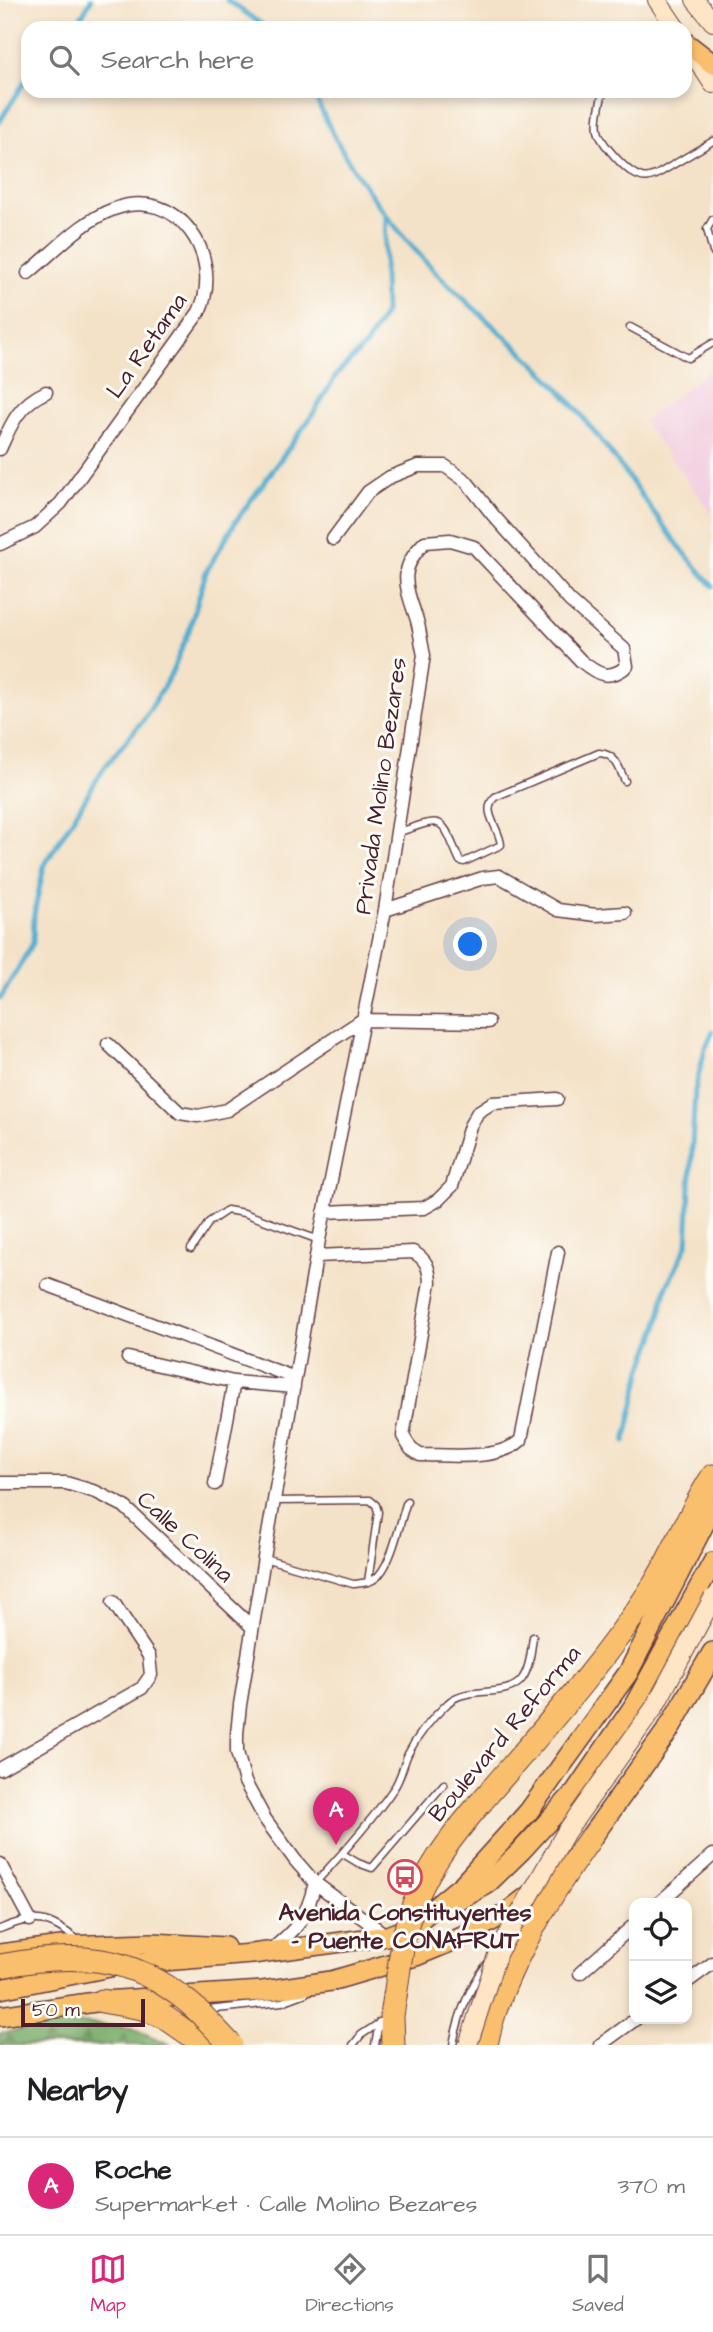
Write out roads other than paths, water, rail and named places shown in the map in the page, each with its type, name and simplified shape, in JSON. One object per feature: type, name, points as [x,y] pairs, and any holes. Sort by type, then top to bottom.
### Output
[{"type":"highway","name":"Boulevard Reforma","points":[[393,2045],[389,2011],[408,1921],[427,1874],[452,1836],[602,1660],[653,1586],[695,1504],[713,1476]]},
{"type":"highway","points":[[486,2045],[501,1993],[552,1897],[589,1840],[668,1730],[713,1653]]},
{"type":"highway","points":[[0,1966],[60,1958],[98,1959],[131,1968],[157,1980],[189,2003],[231,2045]]},
{"type":"highway","points":[[102,2001],[173,2015],[205,2045]]},
{"type":"main road","points":[[657,0],[671,21]]},
{"type":"main road","points":[[695,0],[713,22]]},
{"type":"main road","points":[[692,48],[713,64]]},
{"type":"main road","points":[[692,52],[713,83]]},
{"type":"main road","points":[[411,1927],[463,1884],[529,1811],[628,1673],[713,1507]]},
{"type":"main road","points":[[0,1989],[125,1964],[260,1953],[387,1936],[411,1927],[486,1885],[575,1791],[633,1707],[713,1562]]},
{"type":"main road","points":[[468,2045],[499,1952],[565,1832],[654,1708],[713,1598]]},
{"type":"main road","points":[[0,2016],[102,2001],[299,1987],[356,1974],[416,1956],[488,1924],[523,1900],[589,1840]]},
{"type":"main road","points":[[0,1954],[39,1947],[152,1943],[217,1945],[260,1953]]},
{"type":"street","name":"La Retama","points":[[0,544],[35,527],[61,503],[199,312],[206,297],[207,277],[202,251],[188,226],[164,209],[140,205],[116,208],[90,221],[28,273]]},
{"type":"street","points":[[0,449],[10,424],[22,408],[32,398],[46,392]]},
{"type":"street","name":"Privada Molino Bezares","points":[[333,539],[368,492],[390,477],[418,466],[445,467],[466,481],[570,601],[624,649],[628,666],[618,674],[597,674],[581,661],[474,547],[450,540],[425,542],[412,555],[404,579],[424,655],[385,910],[324,1212],[252,1627],[240,1705],[237,1752],[246,1782],[265,1819],[315,1884],[387,1936]]},
{"type":"street","points":[[385,910],[483,878],[499,876],[558,910],[596,915],[625,913]]},
{"type":"street","points":[[108,1044],[180,1113],[198,1116],[227,1110],[362,1020],[488,1022]]},
{"type":"street","points":[[324,1212],[424,1208],[439,1200],[452,1186],[478,1112],[492,1103],[557,1099]]},
{"type":"street","points":[[316,1256],[413,1252],[424,1258],[430,1282],[403,1436],[411,1449],[420,1455],[500,1453],[521,1440],[558,1252]]},
{"type":"street","points":[[48,1285],[295,1382]]},
{"type":"street","points":[[128,1358],[234,1382],[295,1382]]},
{"type":"street","points":[[215,1484],[234,1382]]},
{"type":"street","name":"Calle Colina","points":[[0,1483],[66,1483],[96,1492],[124,1506],[252,1627]]},
{"type":"street","points":[[0,1769],[142,1688],[151,1675],[149,1656],[113,1602]]},
{"type":"street","points":[[665,1898],[713,1855]]},
{"type":"street","points":[[0,1864],[30,1920]]},
{"type":"street","points":[[260,1953],[291,1934],[306,1915],[315,1884]]},
{"type":"street","points":[[580,1973],[629,1929]]},
{"type":"street","points":[[692,1978],[713,1963]]},
{"type":"street","points":[[600,2045],[629,2024]]},
{"type":"lane","points":[[602,98],[598,121],[600,136],[622,164],[638,176],[645,178],[656,175],[713,141]]},
{"type":"lane","points":[[713,219],[708,229],[713,252]]},
{"type":"lane","points":[[630,327],[688,358],[713,343]]},
{"type":"lane","points":[[397,833],[433,822],[443,824],[460,861],[464,862],[500,845],[500,837],[488,810],[489,802],[495,797],[599,754],[610,755],[615,760],[625,781]]},
{"type":"lane","points":[[191,1249],[209,1222],[227,1210],[244,1213],[319,1241]]},
{"type":"lane","points":[[274,1501],[370,1500],[376,1505],[378,1513],[368,1582]]},
{"type":"lane","points":[[264,1558],[354,1584],[368,1582],[379,1577],[388,1561],[407,1501]]},
{"type":"lane","points":[[315,1884],[343,1854],[395,1787],[407,1755],[420,1733],[450,1700],[466,1694],[505,1688],[521,1681],[526,1673],[534,1637]]},
{"type":"lane","points":[[343,1854],[372,1868],[444,1784]]},
{"type":"lane","points":[[528,1920],[552,1897]]},
{"type":"lane","points":[[0,1929],[43,1919],[55,1923],[85,1945]]},
{"type":"lane","points":[[453,2045],[464,2004],[474,1983],[519,1929]]},
{"type":"lane","points":[[173,2015],[282,2002],[356,1974]]},
{"type":"lane","points":[[353,2045],[389,2011]]},
{"type":"lane","points":[[375,2045],[389,2011]]},
{"type":"waterway","points":[[78,21],[91,0]]},
{"type":"waterway","points":[[227,0],[257,21]]},
{"type":"waterway","points":[[0,121],[21,87]]},
{"type":"waterway","points":[[315,98],[347,159],[390,220],[443,280],[533,362],[567,398],[675,541],[713,586]]},
{"type":"waterway","points":[[0,999],[33,943],[34,914],[44,866],[104,768],[144,719],[171,674],[189,631],[206,572],[236,521],[311,417],[337,374],[366,345],[385,313],[386,216]]},
{"type":"waterway","points":[[625,1442],[642,1369],[658,1327],[666,1288],[687,1245],[695,1090],[705,1049],[713,1031]]},
{"type":"place","name":"Roche","points":[[336,1845]]},
{"type":"place","name":"Avenida Constituyentes - Puente CONAFRUT","points":[[405,1877]]}]
